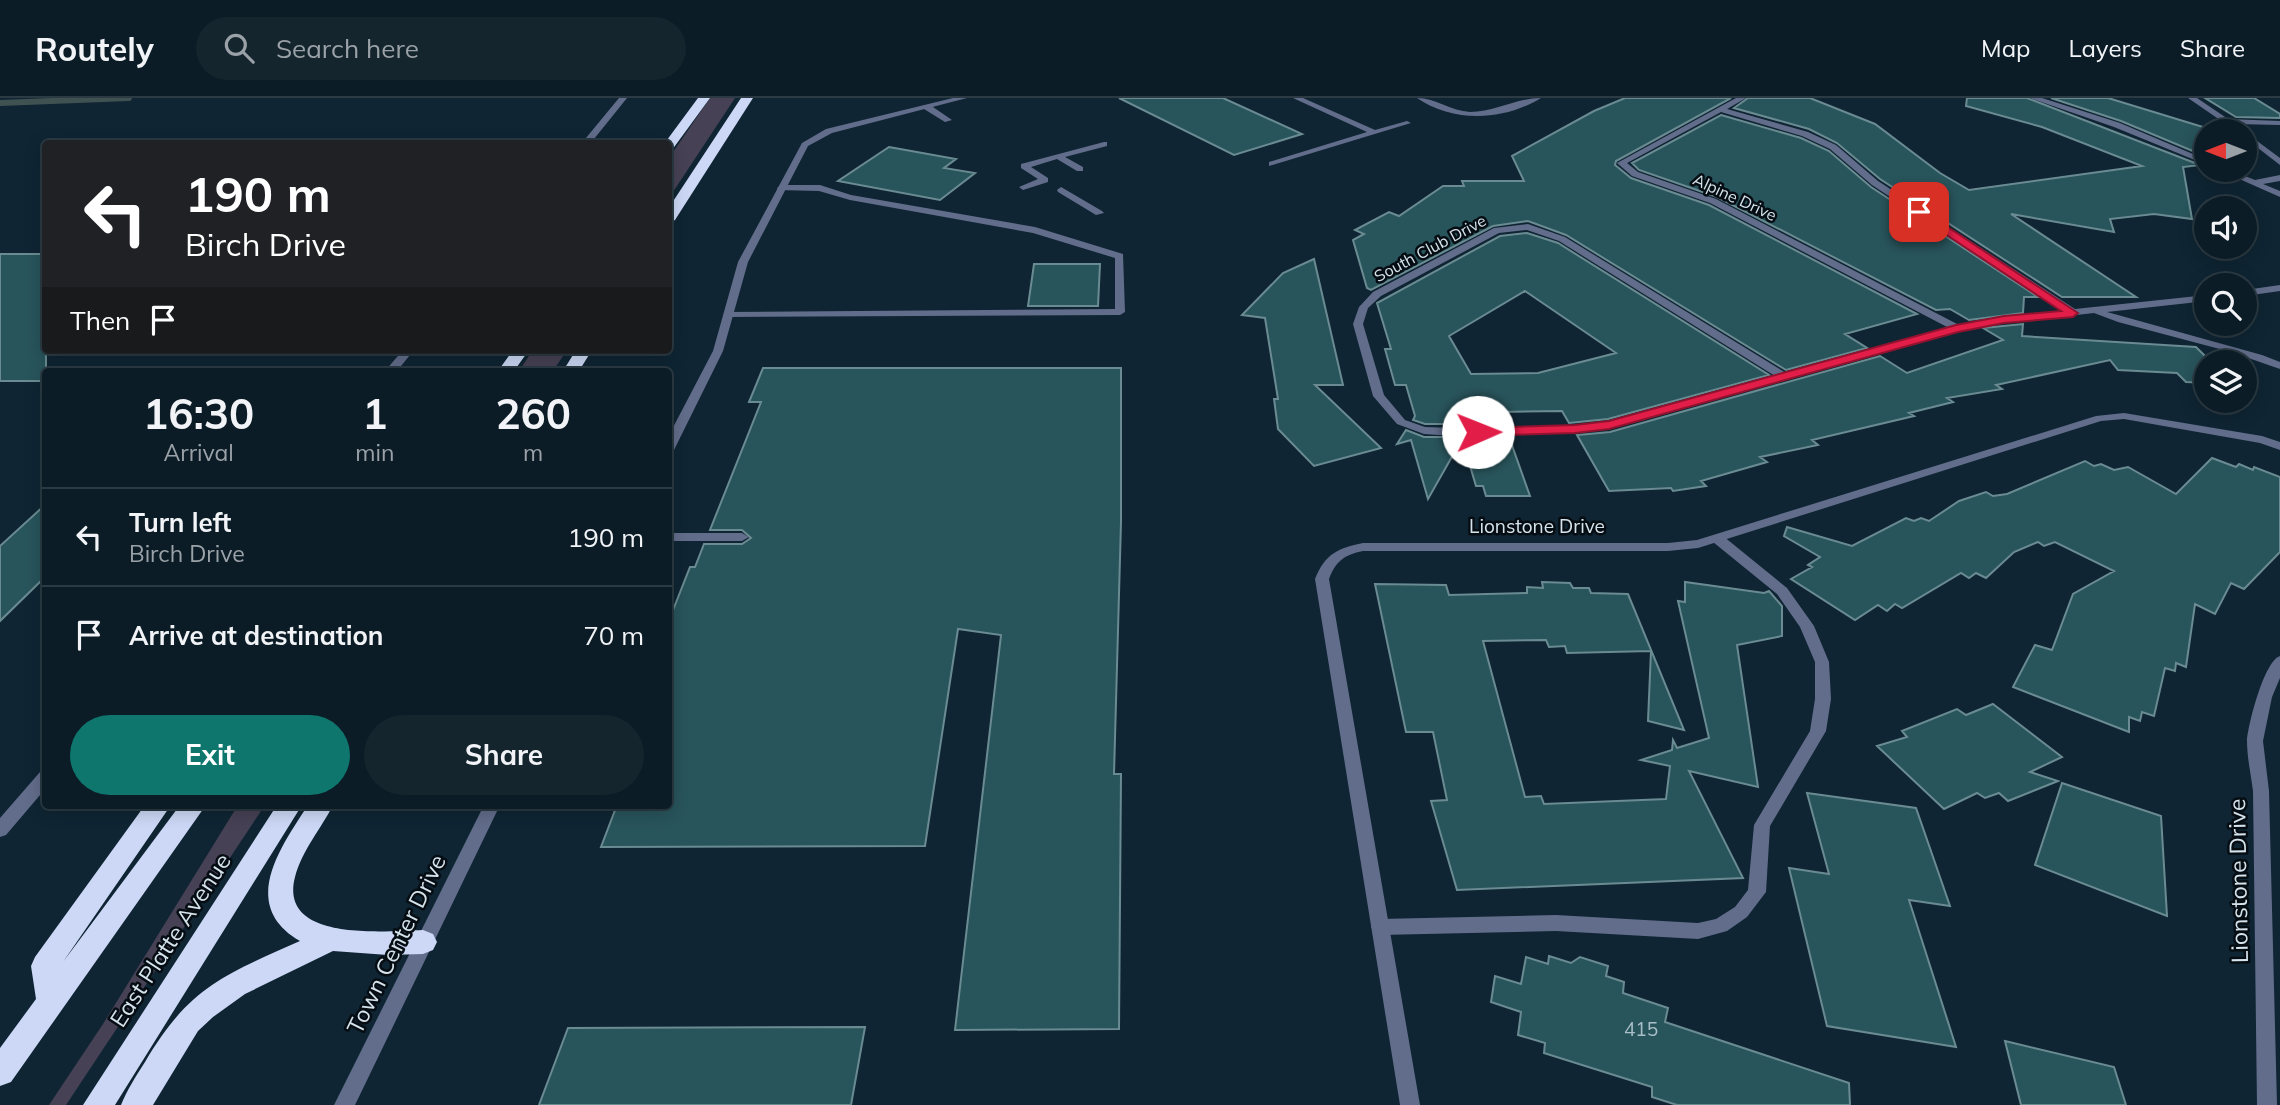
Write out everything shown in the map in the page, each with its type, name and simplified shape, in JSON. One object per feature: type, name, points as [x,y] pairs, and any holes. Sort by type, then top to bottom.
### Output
[{"type":"highway","points":[[672,142],[704,98]]},
{"type":"highway","points":[[672,214],[747,98]]},
{"type":"highway","points":[[51,1002],[45,966],[156,809]]},
{"type":"highway","points":[[0,1072],[191,809]]},
{"type":"highway","name":"East Platte Avenue","points":[[98,1105],[287,809]]},
{"type":"highway","points":[[319,809],[290,857],[279,889],[287,913],[304,930],[327,941],[423,942]]},
{"type":"highway","points":[[136,1105],[188,1022],[222,994],[257,972],[291,960],[327,941]]},
{"type":"street","points":[[587,140],[623,98]]},
{"type":"street","points":[[672,442],[718,351],[743,262],[799,153],[814,139],[849,125],[963,98]]},
{"type":"street","points":[[1297,98],[1376,133]]},
{"type":"street","points":[[1421,98],[1457,113],[1501,111],[1537,98]]},
{"type":"street","name":"Alpine Drive","points":[[1742,98],[1621,163],[1635,174],[1713,201],[1956,328]]},
{"type":"street","points":[[2034,98],[2117,125],[2194,158]]},
{"type":"street","points":[[2192,98],[2224,119]]},
{"type":"street","points":[[927,107],[948,120]]},
{"type":"street","points":[[1721,110],[1827,143],[1867,177],[2073,313]]},
{"type":"street","points":[[1272,164],[1407,123]]},
{"type":"street","points":[[2258,123],[2280,124]]},
{"type":"street","points":[[1023,187],[1045,180],[1024,166],[1104,144]]},
{"type":"street","points":[[2258,145],[2280,162]]},
{"type":"street","points":[[1059,157],[1080,169]]},
{"type":"street","points":[[2254,183],[2280,178]]},
{"type":"street","points":[[2254,183],[2280,194]]},
{"type":"street","points":[[728,315],[1120,312],[1120,256],[1035,230],[850,197],[820,188],[781,188]]},
{"type":"street","points":[[1061,190],[1099,213]]},
{"type":"street","name":"South Club Drive","points":[[1785,377],[1562,239],[1528,228],[1497,230],[1377,294],[1365,303],[1360,312],[1359,324],[1379,397],[1401,422],[1424,430],[1454,432],[1548,430],[1609,425],[1785,377],[1956,328],[2004,320],[2194,299]]},
{"type":"street","points":[[2257,292],[2280,288]]},
{"type":"street","points":[[2269,290],[2280,296]]},
{"type":"street","points":[[2094,311],[2129,323],[2234,348],[2280,366]]},
{"type":"street","points":[[394,368],[406,354]]},
{"type":"street","name":"Lionstone Drive","points":[[1410,1105],[1322,579],[1327,562],[1341,551],[1363,547],[1668,547],[1717,539],[2100,418],[2124,416],[2262,440],[2280,446]]},
{"type":"street","points":[[672,537],[742,537]]},
{"type":"street","points":[[1380,927],[1556,923],[1698,931],[1721,926],[1741,912],[1757,892],[1762,825],[1818,731],[1823,699],[1822,662],[1807,626],[1782,591],[1717,539]]},
{"type":"street","name":"Lionstone Drive","points":[[2267,1105],[2261,791],[2255,741],[2264,696],[2280,661]]},
{"type":"street","points":[[0,830],[42,781]]},
{"type":"street","name":"Town Center Drive","points":[[345,1105],[490,809]]},
{"type":"shaded area","points":[[710,98],[735,98],[672,193],[672,154]]},
{"type":"shaded area","points":[[530,354],[564,354],[555,368],[521,368]]},
{"type":"shaded area","points":[[236,809],[262,809],[66,1105],[49,1105],[103,1024]]},
{"type":"building","points":[[1119,98],[1223,98],[1302,134],[1234,155]]},
{"type":"building","points":[[1625,98],[1731,98],[1616,161],[1615,165],[1631,178],[1709,205],[1917,314],[1845,334],[1867,348],[1786,370],[1566,235],[1528,221],[1493,226],[1371,290],[1367,288],[1353,240],[1364,234],[1355,230],[1389,212],[1399,216],[1443,186],[1464,186],[1462,181],[1524,181],[1512,156],[1594,111]]},
{"type":"building","points":[[1748,98],[1810,98],[1875,124],[1940,173],[1969,190],[2142,166],[2042,127],[1966,106],[1967,98],[2027,98],[2194,163],[2194,166],[2183,167],[2192,219],[2154,214],[2110,219],[2114,232],[2011,214],[2136,297],[2062,297],[1880,179],[1837,143],[1809,129],[1734,108]]},
{"type":"building","points":[[2051,98],[2108,98],[2194,124],[2194,152],[2121,121]]},
{"type":"building","points":[[2205,98],[2254,98],[2280,114],[2280,118],[2236,117]]},
{"type":"building","points":[[1721,115],[1801,138],[1829,151],[1871,187],[2038,297],[2024,297],[2023,313],[1969,320],[1950,309],[1936,310],[1717,197],[1639,170],[1632,163]]},
{"type":"building","points":[[889,147],[956,159],[944,168],[975,173],[940,200],[838,181]]},
{"type":"building","points":[[1527,233],[1558,243],[1769,375],[1608,419],[1569,423],[1562,411],[1500,412],[1504,424],[1425,424],[1413,420],[1415,416],[1406,385],[1395,385],[1385,349],[1391,349],[1377,303],[1500,236]],"holes":[[[1525,291],[1616,353],[1538,373],[1471,374],[1449,336]]]},
{"type":"building","points":[[0,254],[42,254],[42,354],[46,354],[46,368],[42,368],[42,381],[0,381]]},
{"type":"building","points":[[1314,259],[1343,385],[1315,385],[1381,448],[1314,466],[1278,429],[1274,399],[1278,399],[1265,318],[1242,315],[1283,273]]},
{"type":"building","points":[[1034,264],[1100,264],[1098,306],[1028,306]]},
{"type":"building","points":[[2023,324],[2022,336],[2196,347],[2199,350],[2194,350],[2194,382],[2186,382],[2177,373],[2118,370],[2110,360],[1996,385],[2002,389],[1947,398],[1953,402],[1909,413],[1914,416],[1812,440],[1818,445],[1760,457],[1767,462],[1701,481],[1706,486],[1673,491],[1671,488],[1609,491],[1577,435],[1610,432],[1880,356],[1907,373],[2003,340],[1983,328]]},
{"type":"building","points":[[763,368],[1121,368],[1121,522],[1114,774],[1121,774],[1119,1029],[955,1030],[1001,635],[958,629],[925,846],[601,847],[615,809],[672,809],[672,613],[690,567],[695,567],[704,544],[742,544],[751,538],[742,530],[710,530],[761,402],[749,402]]},
{"type":"building","points":[[1406,430],[1424,437],[1509,437],[1530,496],[1486,496],[1483,486],[1476,486],[1462,439],[1428,499],[1411,440],[1397,444]]},
{"type":"building","points":[[2212,458],[2236,467],[2239,464],[2253,470],[2254,467],[2280,477],[2280,552],[2244,589],[2231,583],[2215,614],[2195,604],[2186,667],[2176,663],[2175,671],[2165,668],[2154,716],[2142,712],[2140,721],[2129,717],[2129,732],[2013,687],[2035,645],[2052,650],[2073,594],[2114,571],[2055,542],[2044,546],[2038,542],[2014,552],[1986,578],[1976,573],[1969,578],[1961,573],[1902,608],[1895,604],[1887,611],[1878,605],[1855,620],[1791,579],[1812,567],[1808,565],[1820,557],[1784,536],[1787,527],[1852,546],[1906,518],[1929,521],[1959,501],[1986,492],[1993,496],[2007,494],[2085,461],[2094,466],[2101,464],[2114,470],[2128,467],[2176,494]]},
{"type":"building","points":[[42,508],[42,580],[0,621],[0,546]]},
{"type":"building","points":[[1542,582],[1570,583],[1573,588],[1589,588],[1591,593],[1628,594],[1684,730],[1648,721],[1651,651],[1567,653],[1565,646],[1549,647],[1546,640],[1483,641],[1525,797],[1541,796],[1544,804],[1666,799],[1670,766],[1641,760],[1672,750],[1673,740],[1677,748],[1709,738],[1678,601],[1685,602],[1685,582],[1764,593],[1769,591],[1782,606],[1782,636],[1737,645],[1758,787],[1689,771],[1743,878],[1457,890],[1431,801],[1447,800],[1433,732],[1406,732],[1375,584],[1446,585],[1449,595],[1527,593],[1527,587],[1543,588]]},
{"type":"building","points":[[1993,704],[2062,757],[2030,772],[2058,781],[2008,801],[1999,793],[1985,798],[1977,793],[1944,809],[1877,746],[1907,737],[1902,731],[1957,709],[1966,715]]},
{"type":"building","points":[[2062,783],[2161,816],[2167,916],[2035,865]]},
{"type":"building","points":[[1807,793],[1916,808],[1950,906],[1909,900],[1956,1047],[1827,1026],[1789,868],[1829,874]]},
{"type":"building","points":[[1549,956],[1571,963],[1580,957],[1608,966],[1606,976],[1624,982],[1623,993],[1668,1008],[1665,1022],[1849,1083],[1850,1105],[1677,1105],[1652,1097],[1652,1087],[1544,1053],[1545,1043],[1518,1035],[1521,1012],[1491,1002],[1495,976],[1521,984],[1526,957],[1548,964]]},
{"type":"building","points":[[865,1027],[851,1105],[539,1105],[568,1028]]},
{"type":"building","points":[[2005,1041],[2114,1067],[2126,1105],[2021,1105]]},
{"type":"waterway","points":[[0,103],[129,98]]},
{"type":"route","points":[[1478,432],[1575,429],[1609,425],[1956,328],[2073,313],[1919,212]]}]
